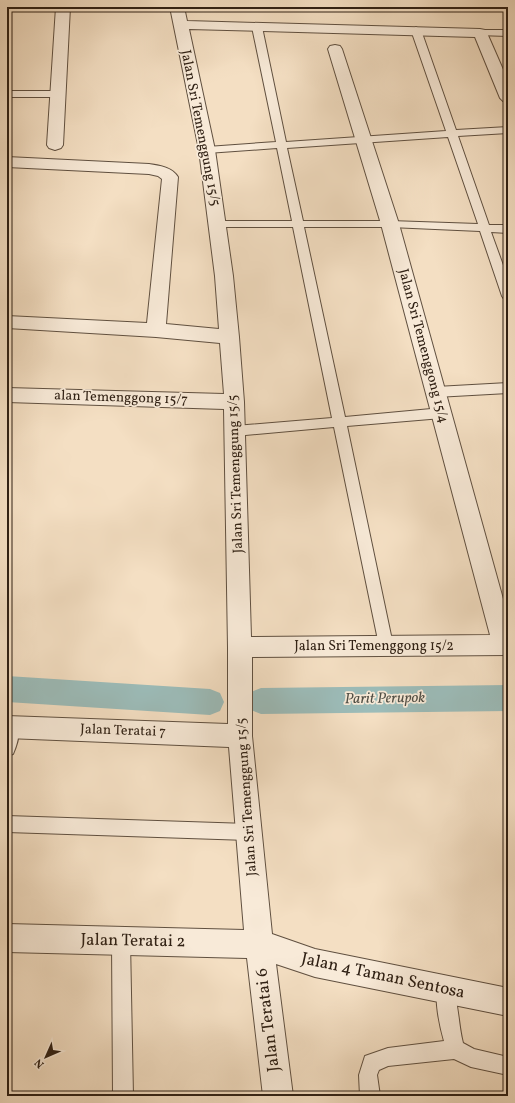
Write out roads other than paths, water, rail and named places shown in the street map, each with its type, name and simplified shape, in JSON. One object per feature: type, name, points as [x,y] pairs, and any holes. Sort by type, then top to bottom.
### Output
[{"type":"street","points":[[55,145],[63,7]]},
{"type":"street","points":[[178,16],[257,27],[480,32],[508,98]]},
{"type":"street","name":"Jalan Sri Temenggung 15/5","points":[[178,16],[207,150],[224,276],[230,337],[235,431],[240,647],[240,736],[259,944]]},
{"type":"street","name":"Jalan Sri Temenggong 15/4","points":[[335,48],[390,224],[506,645]]},
{"type":"street","points":[[7,162],[149,169],[163,172],[170,177],[156,330]]},
{"type":"street","points":[[7,322],[156,330],[230,337]]},
{"type":"street","name":"alan Temenggong 15/7","points":[[7,395],[234,402]]},
{"type":"street","name":"Jalan Sri Temenggong 15/2","points":[[240,647],[506,645]]},
{"type":"street","name":"Jalan Teratai 7","points":[[8,735],[240,736]]},
{"type":"street","name":"Jalan Teratai 2","points":[[7,938],[259,944]]},
{"type":"street","name":"Jalan 4 Taman Sentosa","points":[[259,944],[315,963],[508,1002]]},
{"type":"street","name":"Jalan Teratai 6","points":[[259,944],[278,1096]]},
{"type":"lane","points":[[257,27],[386,645]]},
{"type":"lane","points":[[416,30],[508,296]]},
{"type":"lane","points":[[480,32],[508,33]]},
{"type":"lane","points":[[7,94],[58,94]]},
{"type":"lane","points":[[207,150],[508,130]]},
{"type":"lane","points":[[217,224],[390,224],[508,228]]},
{"type":"lane","points":[[436,392],[508,388]]},
{"type":"lane","points":[[235,431],[442,413]]},
{"type":"lane","points":[[7,824],[248,832]]},
{"type":"lane","points":[[121,941],[123,1096]]},
{"type":"lane","points":[[445,990],[450,1029],[456,1049]]},
{"type":"lane","points":[[370,1096],[368,1075],[372,1063],[388,1057],[456,1049],[471,1058],[508,1066]]},
{"type":"waterway","name":"Parit Perupok","points":[[7,689],[210,702]]},
{"type":"waterway","name":"Parit Perupok","points":[[261,701],[508,698]]}]
